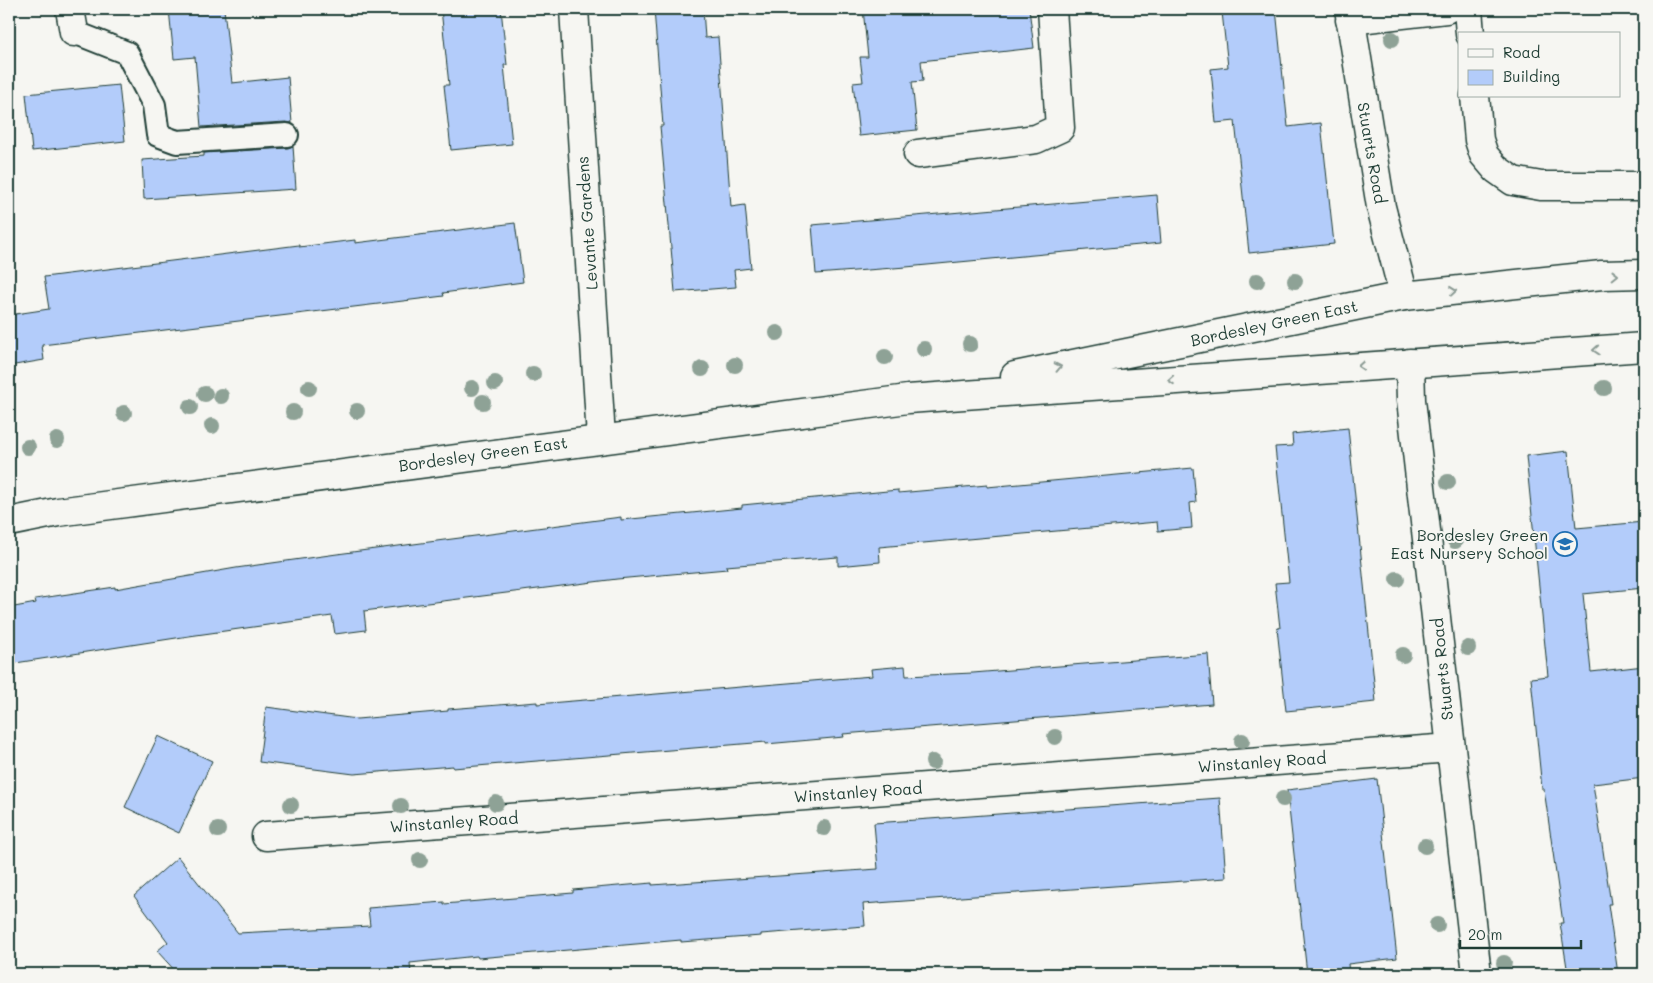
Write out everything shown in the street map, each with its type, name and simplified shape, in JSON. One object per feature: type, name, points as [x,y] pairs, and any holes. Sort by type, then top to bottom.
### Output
[{"type":"street","name":"Levante Gardens","points":[[574,9],[601,438]]},
{"type":"street","points":[[918,154],[1036,139],[1060,128],[1052,9]]},
{"type":"street","points":[[1349,15],[1446,9]]},
{"type":"street","points":[[1468,9],[1470,32]]},
{"type":"street","name":"Stuarts Road","points":[[1349,15],[1381,207],[1404,296]]},
{"type":"street","points":[[1475,98],[1479,140],[1484,155],[1496,169],[1512,181],[1541,186],[1644,186]]},
{"type":"street","name":"Bordesley Green East","points":[[908,398],[1404,296],[1602,275],[1644,274]]},
{"type":"street","name":"Bordesley Green East","points":[[9,522],[58,512],[908,398],[1644,347]]},
{"type":"street","name":"Stuarts Road","points":[[1410,363],[1411,400],[1476,974]]},
{"type":"street","name":"Bordesley Green East","points":[[9,512],[58,512]]},
{"type":"street","name":"Winstanley Road","points":[[266,836],[1451,748]]},
{"type":"lane","points":[[72,20],[127,53],[154,104],[158,135],[177,142],[288,135]]},
{"type":"building","points":[[169,9],[224,9],[232,83],[288,77],[292,123],[201,127],[195,57],[174,59]]},
{"type":"building","points":[[441,9],[501,9],[507,65],[504,65],[512,144],[451,150],[444,85],[449,85]]},
{"type":"building","points":[[654,9],[703,9],[705,38],[718,37],[731,207],[745,205],[751,268],[734,270],[736,287],[675,292],[660,126],[663,126]]},
{"type":"building","points":[[863,9],[1029,9],[1034,48],[921,61],[923,81],[912,82],[917,130],[859,136],[853,83],[863,82],[860,57],[868,57]]},
{"type":"building","points":[[1276,9],[1288,127],[1321,123],[1334,244],[1249,253],[1235,121],[1216,123],[1211,69],[1228,67],[1222,12]]},
{"type":"building","points":[[119,85],[125,141],[32,151],[26,94]]},
{"type":"building","points":[[293,146],[296,189],[144,199],[142,160],[204,156],[204,153],[288,148]]},
{"type":"building","points":[[1157,195],[1161,243],[816,274],[812,225]]},
{"type":"building","points":[[515,223],[523,282],[443,293],[444,296],[42,345],[44,360],[9,366],[9,315],[49,309],[44,277],[299,245],[299,247],[355,240],[355,243]]},
{"type":"building","points":[[1348,428],[1376,702],[1286,711],[1277,628],[1280,628],[1275,583],[1289,582],[1275,447],[1293,446],[1292,434]]},
{"type":"building","points":[[1568,451],[1576,528],[1644,522],[1644,588],[1583,594],[1591,672],[1644,666],[1644,778],[1593,784],[1611,904],[1608,904],[1618,974],[1568,974],[1560,923],[1563,923],[1544,789],[1542,789],[1531,678],[1548,676],[1526,456]]},
{"type":"building","points":[[1193,468],[1196,502],[1190,503],[1192,528],[1158,531],[1157,522],[879,547],[880,562],[838,566],[838,557],[726,566],[727,569],[617,579],[364,611],[366,630],[335,634],[332,616],[9,664],[9,608],[36,603],[35,599],[115,587],[115,589],[236,568],[621,517],[621,520],[742,508],[742,505],[898,490],[898,493],[987,485],[987,487]]},
{"type":"building","points":[[1208,654],[1212,704],[843,734],[844,737],[766,744],[766,742],[453,768],[453,766],[354,774],[259,762],[266,707],[357,719],[448,711],[448,709],[537,702],[537,704],[872,676],[871,669],[905,666],[906,676],[973,673]]},
{"type":"building","points":[[158,736],[212,761],[179,833],[125,807]]},
{"type":"building","points":[[1377,779],[1397,958],[1348,964],[1349,974],[1307,974],[1287,790]]},
{"type":"building","points":[[1220,798],[1226,878],[863,904],[865,926],[478,958],[477,956],[410,963],[411,974],[178,974],[157,951],[168,942],[134,896],[178,857],[238,933],[370,926],[368,908],[444,902],[444,904],[573,893],[573,890],[652,883],[652,885],[878,869],[874,823]]},
{"type":"place","name":"Bordesley Green East Nursery School","points":[[1565,544]]}]
